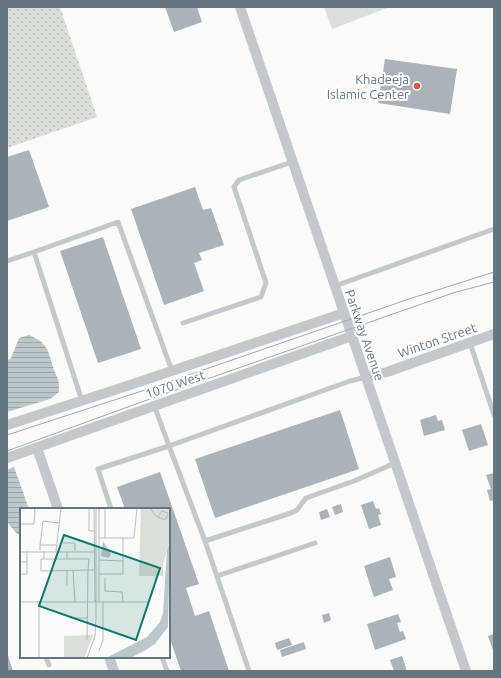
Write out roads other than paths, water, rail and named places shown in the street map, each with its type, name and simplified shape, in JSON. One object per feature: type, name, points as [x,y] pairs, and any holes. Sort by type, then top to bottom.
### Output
[{"type":"street","name":"Parkway Avenue","points":[[240,7],[466,671]]},
{"type":"street","name":"1070 West","points":[[7,425],[172,371],[344,312]]},
{"type":"street","name":"Winton Street","points":[[366,377],[387,372],[494,334]]},
{"type":"street","name":"1070 West","points":[[7,458],[352,336]]},
{"type":"street","points":[[37,448],[58,508]]},
{"type":"street","points":[[109,658],[114,671]]},
{"type":"lane","points":[[183,323],[261,298],[266,283],[234,187],[239,180],[292,162]]},
{"type":"lane","points":[[7,261],[118,222],[172,371]]},
{"type":"lane","points":[[335,286],[494,229]]},
{"type":"lane","points":[[34,252],[82,401]]},
{"type":"lane","points":[[470,343],[494,416]]},
{"type":"lane","points":[[111,508],[98,469],[169,446],[350,381],[366,377]]},
{"type":"lane","points":[[154,405],[205,541],[249,671]]},
{"type":"lane","points":[[205,541],[291,513],[297,510],[306,498],[354,481],[396,463]]},
{"type":"lane","points":[[217,576],[314,543]]},
{"type":"lane","points":[[46,658],[49,665]]},
{"type":"lane","points":[[162,658],[167,671]]},
{"type":"tram line","points":[[7,435],[145,390],[409,299],[494,272]]},
{"type":"tram line","points":[[7,451],[147,400],[453,293],[494,282]]},
{"type":"place","name":"Khadeeja Islamic Center","points":[[417,86]]}]
